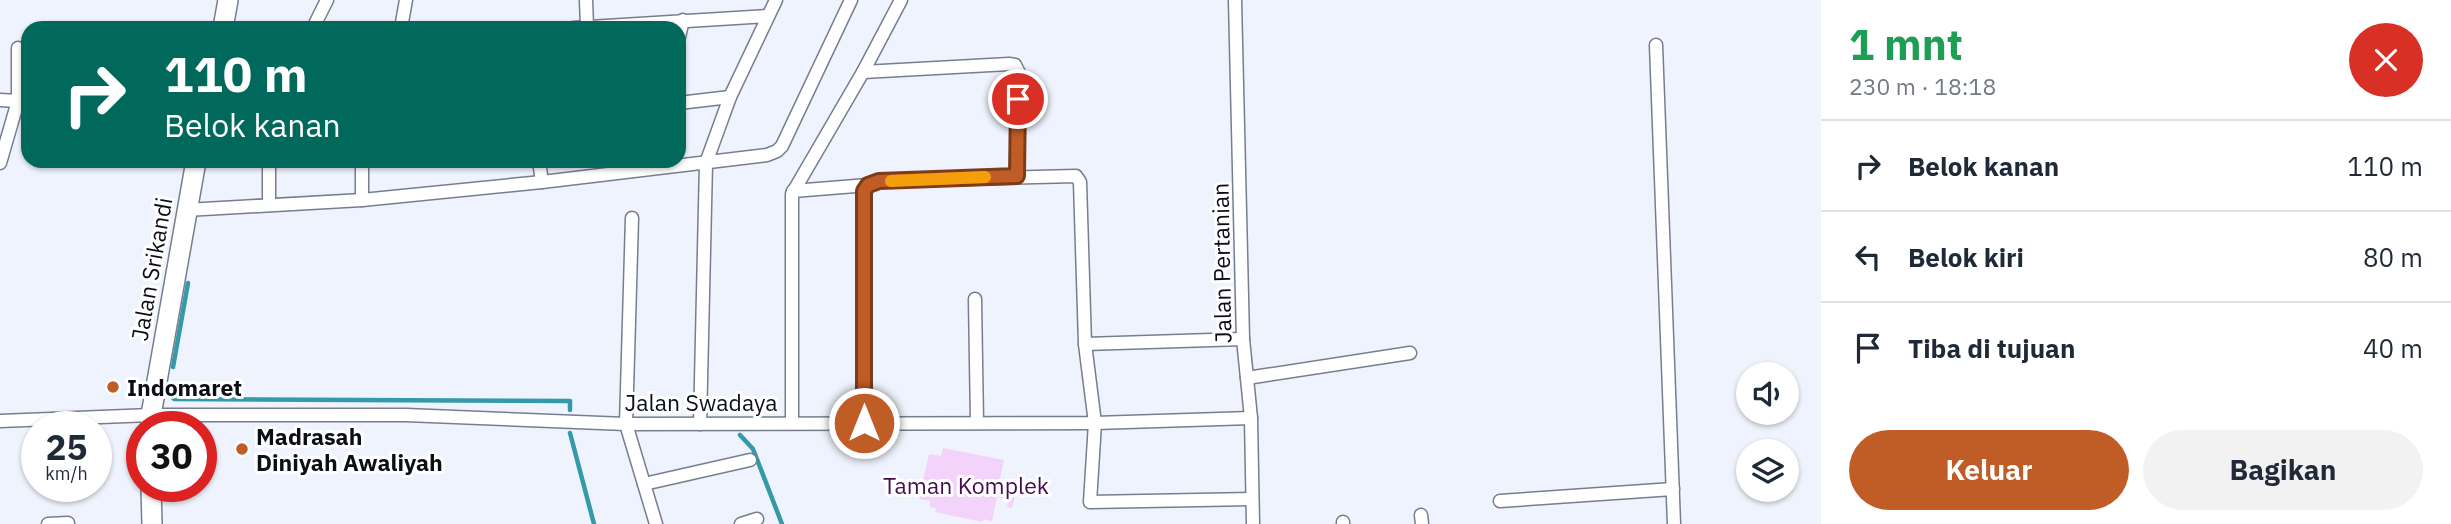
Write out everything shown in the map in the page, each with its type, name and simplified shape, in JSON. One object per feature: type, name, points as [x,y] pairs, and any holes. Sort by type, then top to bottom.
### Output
[{"type":"main road","points":[[224,21],[228,0]]},
{"type":"main road","name":"Jalan Srikandi","points":[[154,411],[194,168]]},
{"type":"main road","points":[[151,502],[152,524]]},
{"type":"street","points":[[316,21],[327,0]]},
{"type":"street","points":[[402,21],[406,0]]},
{"type":"street","points":[[586,0],[587,21]]},
{"type":"street","points":[[700,424],[706,163],[730,97],[776,0]]},
{"type":"street","points":[[686,165],[767,155],[782,146],[851,0]]},
{"type":"street","points":[[792,423],[793,191],[863,72],[901,0]]},
{"type":"street","name":"Jalan Pertanian","points":[[1235,0],[1243,339],[1251,418],[1253,524]]},
{"type":"street","points":[[674,21],[768,16]]},
{"type":"street","points":[[1656,45],[1674,524]]},
{"type":"street","points":[[0,163],[18,101],[18,48]]},
{"type":"street","points":[[863,72],[1015,65],[1018,73],[1017,176]]},
{"type":"street","points":[[686,102],[730,97]]},
{"type":"street","points":[[0,100],[18,101]]},
{"type":"street","points":[[269,168],[269,204]]},
{"type":"street","points":[[362,168],[362,200]]},
{"type":"street","points":[[541,168],[542,182]]},
{"type":"street","points":[[186,210],[362,200],[663,168]]},
{"type":"street","points":[[793,191],[868,185],[879,181],[1070,174],[1079,179],[1085,344],[1095,423],[1090,502],[1252,499]]},
{"type":"street","points":[[864,423],[864,191],[868,185]]},
{"type":"street","points":[[632,218],[626,424],[656,524]]},
{"type":"street","points":[[975,299],[977,423]]},
{"type":"street","points":[[1085,344],[1243,339]]},
{"type":"street","points":[[1247,378],[1410,353]]},
{"type":"street","name":"Jalan Swadaya","points":[[217,419],[406,415],[626,424],[700,424],[1095,423],[1251,418]]},
{"type":"street","name":"Jalan Swadaya","points":[[0,421],[126,421]]},
{"type":"street","points":[[644,484],[750,460]]},
{"type":"street","points":[[1500,501],[1672,489]]},
{"type":"street","points":[[741,524],[757,519]]},
{"type":"street","points":[[48,524],[68,523]]},
{"type":"green space","name":"Taman Komplek","points":[[943,448],[1004,460],[999,484],[1017,488],[1012,508],[1007,507],[1009,499],[997,497],[992,521],[983,519],[982,522],[935,512],[936,508],[930,507],[930,501],[919,499],[929,454],[941,456]]},
{"type":"waterway","points":[[173,367],[188,283]]},
{"type":"waterway","points":[[169,388],[174,399],[570,401],[570,410]]},
{"type":"waterway","points":[[570,433],[594,524]]},
{"type":"waterway","points":[[740,435],[753,449],[782,524]]},
{"type":"slow traffic","points":[[891,181],[985,177]]},
{"type":"place","name":"Indomaret","points":[[113,387]]},
{"type":"place","name":"Madrasah Diniyah Awaliyah","points":[[242,449]]},
{"type":"route","points":[[864,423],[864,191],[868,185],[879,181],[1017,176],[1018,99]]}]
